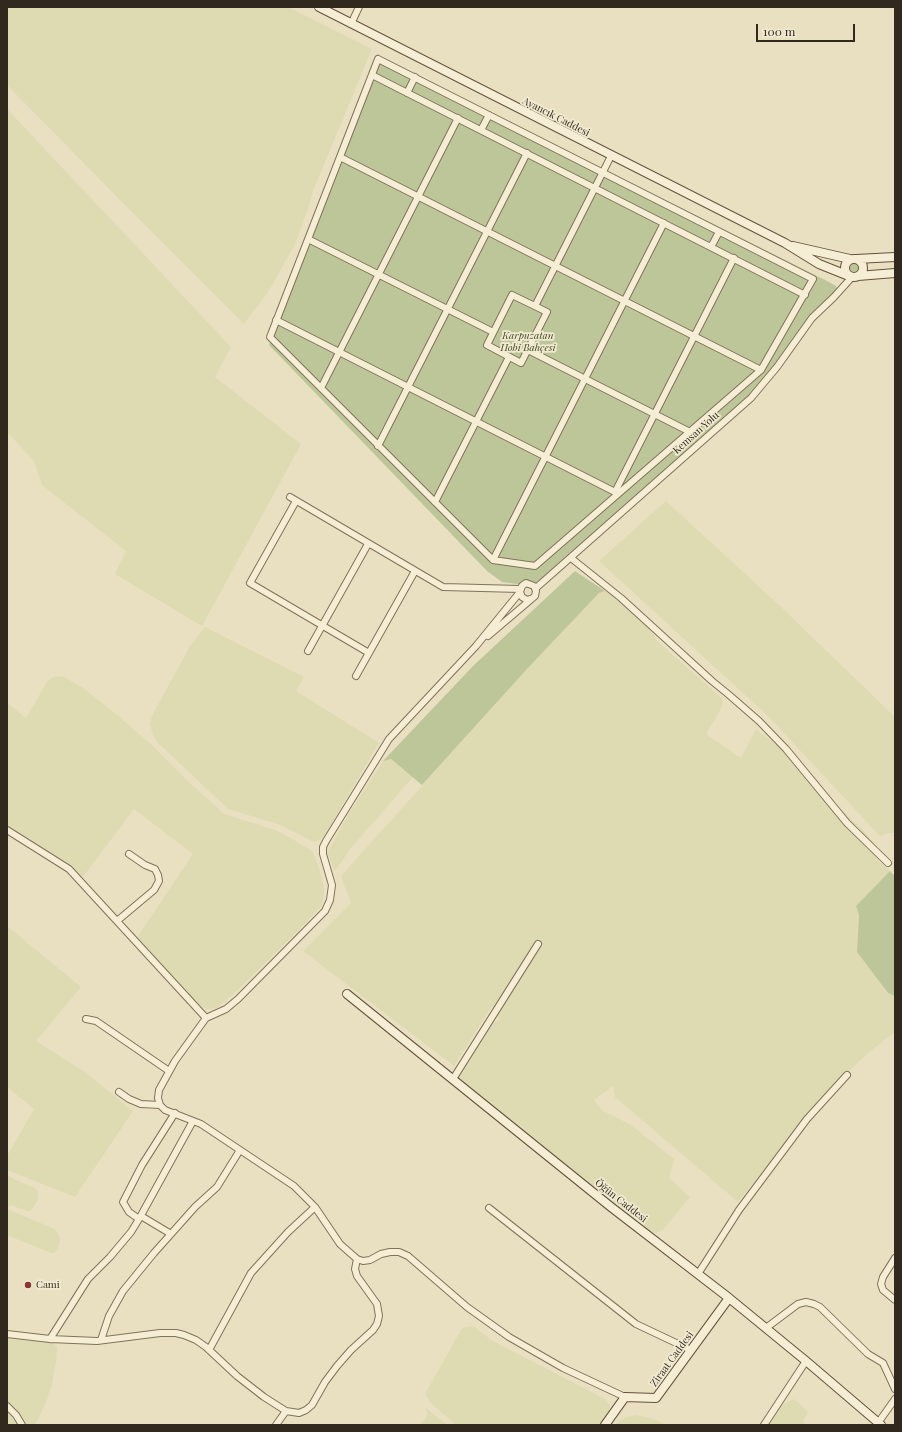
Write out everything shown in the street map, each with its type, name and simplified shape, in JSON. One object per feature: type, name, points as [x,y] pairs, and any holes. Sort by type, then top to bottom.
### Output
[{"type":"street","name":"Ayancık Caddesi","points":[[319,7],[785,243],[819,264],[853,276],[895,273]]},
{"type":"street","points":[[351,24],[358,7]]},
{"type":"street","points":[[378,59],[813,279],[761,370],[690,432],[616,493],[535,566],[493,560],[270,337],[372,75],[378,59]]},
{"type":"street","points":[[372,75],[805,295]]},
{"type":"street","points":[[407,93],[415,77]]},
{"type":"street","points":[[481,130],[489,115]]},
{"type":"street","points":[[321,388],[458,118]]},
{"type":"street","points":[[378,446],[527,153]]},
{"type":"street","points":[[535,306],[611,156]]},
{"type":"street","points":[[340,157],[761,370]]},
{"type":"street","points":[[493,560],[664,223]]},
{"type":"street","points":[[711,247],[719,232]]},
{"type":"street","points":[[308,239],[493,332]]},
{"type":"street","name":"Ayancık Caddesi","points":[[785,243],[813,252],[853,259],[895,257]]},
{"type":"street","points":[[616,493],[654,414],[734,258]]},
{"type":"street","points":[[853,259],[861,262],[863,267],[862,273],[853,276],[846,272],[845,266],[853,259]]},
{"type":"street","name":"Kemsan Yolu","points":[[536,588],[751,398],[777,367],[808,323],[853,276]]},
{"type":"street","points":[[512,295],[547,312],[521,363],[487,345],[493,332],[512,295]]},
{"type":"street","points":[[276,320],[616,493]]},
{"type":"street","points":[[528,350],[690,432]]},
{"type":"street","points":[[435,502],[509,357]]},
{"type":"street","points":[[290,497],[443,588],[520,590]]},
{"type":"street","points":[[296,501],[250,583],[369,653]]},
{"type":"street","points":[[308,651],[368,544]]},
{"type":"street","points":[[571,558],[621,598],[712,682],[759,721],[791,755],[847,822],[888,863]]},
{"type":"street","points":[[356,676],[414,571]]},
{"type":"street","points":[[476,646],[534,596],[536,588],[529,583],[524,585],[476,646],[389,739],[326,841],[323,854],[332,885],[330,900],[325,911],[238,999],[226,1009],[206,1018],[169,1071],[158,1094],[158,1102],[165,1110],[201,1124],[294,1186],[315,1207],[340,1244],[357,1259],[363,1261],[370,1260],[381,1254],[390,1252],[399,1252],[408,1256],[467,1307],[509,1337],[563,1368],[625,1396],[605,1425]]},
{"type":"street","points":[[520,590],[524,599],[530,599]]},
{"type":"street","points":[[7,830],[69,869],[206,1018]]},
{"type":"street","points":[[117,921],[154,890],[159,881],[156,869],[145,865],[129,854]]},
{"type":"street","points":[[453,1079],[538,944]]},
{"type":"street","name":"Öğün Caddesi","points":[[347,994],[611,1207],[729,1298],[880,1424]]},
{"type":"street","points":[[86,1019],[96,1021],[169,1071]]},
{"type":"street","points":[[698,1274],[739,1210],[807,1120],[847,1075]]},
{"type":"street","points":[[119,1092],[140,1104],[160,1105]]},
{"type":"street","points":[[170,1234],[129,1212],[124,1202],[142,1165],[175,1113]]},
{"type":"street","points":[[50,1339],[88,1279],[121,1245],[140,1217],[193,1120]]},
{"type":"street","points":[[101,1340],[109,1316],[122,1291],[195,1206],[217,1187],[240,1150]]},
{"type":"street","points":[[209,1350],[251,1273],[288,1232],[315,1207]]},
{"type":"street","points":[[489,1208],[636,1324],[691,1350]]},
{"type":"street","points":[[895,1258],[883,1277],[882,1284],[884,1290],[895,1300]]},
{"type":"street","points":[[7,1334],[50,1339],[101,1340],[168,1332],[190,1338],[201,1343],[250,1386],[286,1411],[299,1413],[312,1406],[325,1382],[337,1366],[351,1350],[373,1330],[377,1324],[379,1316],[377,1304],[357,1276],[355,1269],[357,1259]]},
{"type":"street","name":"Ziraat Caddesi","points":[[625,1396],[656,1398],[729,1298]]},
{"type":"street","points":[[766,1328],[798,1304],[806,1302],[817,1305],[868,1354],[883,1363],[895,1389]]},
{"type":"street","points":[[764,1425],[806,1361]]},
{"type":"street","points":[[880,1424],[895,1399]]},
{"type":"street","points":[[7,1406],[22,1425]]},
{"type":"street","points":[[276,1425],[286,1411]]},
{"type":"shaded area","points":[[7,7],[288,7],[372,49],[313,191],[295,244],[270,289],[244,324],[7,85]]},
{"type":"shaded area","points":[[7,109],[231,347],[215,377],[301,444],[202,626],[115,574],[126,551],[42,485],[34,461],[7,432]]},
{"type":"shaded area","points":[[666,501],[780,606],[895,717],[895,833],[888,833],[880,836],[769,717],[599,561]]},
{"type":"shaded area","points":[[605,591],[611,593],[650,629],[658,642],[723,699],[722,707],[706,734],[741,758],[756,729],[779,747],[866,833],[877,848],[876,859],[890,871],[856,906],[859,915],[857,952],[888,993],[895,996],[895,1032],[868,1053],[842,1078],[738,1202],[615,1097],[613,1086],[594,1100],[603,1111],[631,1125],[674,1159],[669,1178],[690,1197],[663,1230],[656,1233],[650,1232],[458,1079],[493,1023],[500,1020],[492,1006],[454,1066],[303,951],[351,903],[341,876],[527,669],[599,593]]},
{"type":"shaded area","points":[[205,627],[304,677],[296,691],[379,743],[324,836],[320,840],[314,842],[278,824],[228,809],[157,742],[153,735],[150,724],[152,716],[190,646]]},
{"type":"shaded area","points":[[62,676],[83,688],[116,714],[153,746],[224,814],[275,830],[312,851],[317,862],[324,887],[324,896],[321,906],[304,925],[238,990],[217,1008],[207,1009],[198,1005],[136,939],[193,854],[134,809],[82,878],[60,860],[7,829],[7,703],[26,718],[47,682],[53,677]]},
{"type":"shaded area","points":[[390,759],[413,777],[351,848],[335,871],[327,853],[350,812],[383,761]]},
{"type":"shaded area","points":[[7,926],[81,987],[36,1041],[85,1072],[133,1111],[75,1197],[7,1170],[7,1156],[34,1109],[7,1087]]},
{"type":"shaded area","points":[[7,1175],[35,1188],[38,1192],[38,1200],[30,1212],[10,1205],[7,1209]]},
{"type":"shaded area","points":[[7,1209],[55,1229],[59,1236],[60,1242],[57,1250],[54,1253],[51,1253],[7,1235]]},
{"type":"shaded area","points":[[470,1326],[475,1327],[491,1340],[605,1399],[610,1405],[609,1413],[600,1425],[456,1425],[431,1403],[425,1394],[461,1330]]},
{"type":"shaded area","points":[[7,1339],[49,1342],[57,1347],[52,1384],[45,1405],[35,1425],[25,1425],[7,1403]]},
{"type":"shaded area","points":[[794,1399],[808,1412],[803,1422],[807,1425],[768,1425],[781,1406]]},
{"type":"shaded area","points":[[426,1408],[448,1425],[417,1425],[422,1423],[426,1418]]},
{"type":"shaded area","points":[[7,1411],[14,1419],[19,1425],[7,1425]]},
{"type":"shaded area","points":[[636,1415],[654,1419],[666,1425],[614,1425],[624,1418]]},
{"type":"green space","name":"Karpuzatan Hobi Bahçesi","points":[[381,57],[829,282],[836,286],[838,291],[838,297],[812,315],[773,377],[551,572],[535,583],[517,584],[502,582],[487,571],[269,345]]},
{"type":"green space","points":[[852,263],[856,263],[859,268],[856,273],[852,273],[849,270],[849,266]]},
{"type":"green space","points":[[575,571],[605,591],[599,593],[527,669],[422,785],[391,759],[383,761],[473,666]]},
{"type":"green space","points":[[890,871],[895,876],[895,996],[888,993],[857,952],[859,915],[856,906]]},
{"type":"place","name":"Cami","points":[[28,1285]]}]
